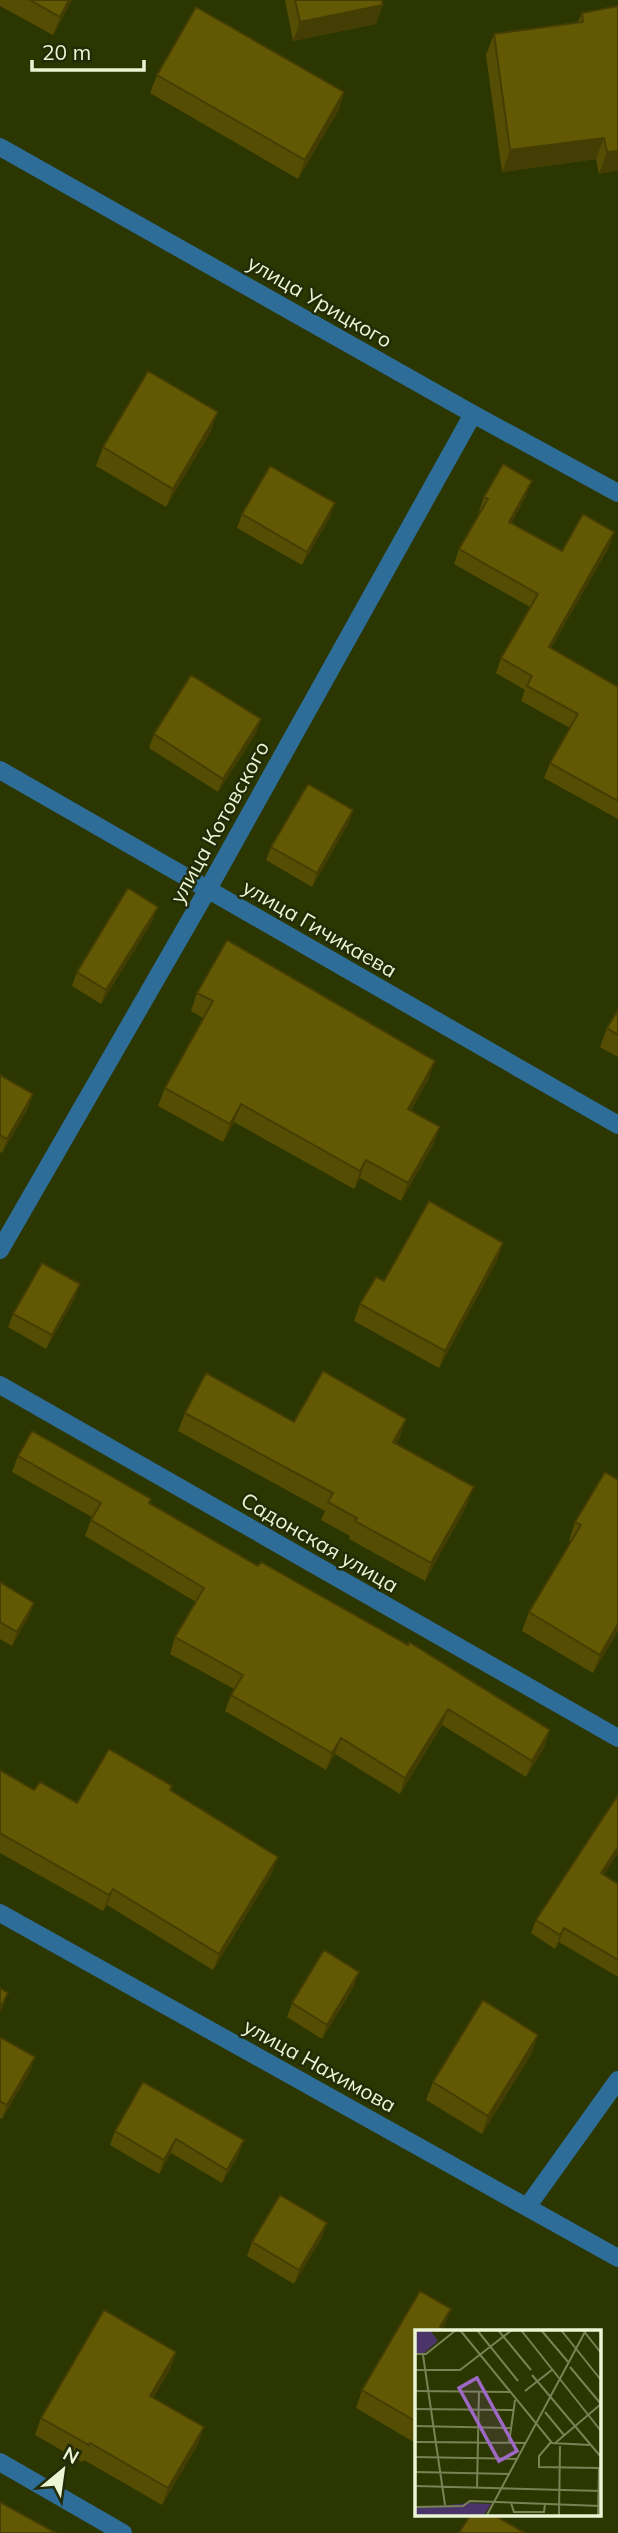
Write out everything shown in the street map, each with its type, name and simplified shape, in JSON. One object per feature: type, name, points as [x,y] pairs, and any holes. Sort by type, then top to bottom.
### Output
[{"type":"street","name":"улица Урицкого","points":[[0,146],[473,414],[618,493]]},
{"type":"street","name":"улица Котовского","points":[[0,1250],[208,889],[473,414]]},
{"type":"street","name":"улица Гичикаева","points":[[0,770],[618,1125]]},
{"type":"street","name":"Садонская улица","points":[[0,1385],[618,1738]]},
{"type":"street","name":"улица Нахимова","points":[[0,1913],[618,2258]]},
{"type":"street","points":[[527,2207],[618,2080]]},
{"type":"street","points":[[0,2462],[123,2533]]},
{"type":"building","points":[[30,0],[69,0],[60,17]]},
{"type":"building","points":[[295,0],[382,0],[383,5],[300,22]]},
{"type":"building","points":[[618,6],[618,151],[607,152],[604,138],[510,150],[494,34],[583,22],[582,13]]},
{"type":"building","points":[[196,7],[344,92],[305,160],[157,75]]},
{"type":"building","points":[[148,371],[218,412],[173,489],[103,447]]},
{"type":"building","points":[[503,464],[532,481],[509,522],[562,551],[583,514],[614,532],[549,647],[618,687],[618,801],[550,763],[578,714],[527,686],[532,676],[501,658],[538,594],[459,549],[488,499],[484,497]]},
{"type":"building","points":[[270,466],[335,503],[307,552],[242,514]]},
{"type":"building","points":[[191,675],[261,719],[223,779],[154,734]]},
{"type":"building","points":[[308,784],[353,810],[317,873],[271,847]]},
{"type":"building","points":[[128,888],[158,907],[106,990],[77,972]]},
{"type":"building","points":[[227,940],[435,1061],[408,1109],[440,1127],[408,1183],[366,1160],[360,1171],[241,1104],[230,1124],[165,1088],[213,1001],[197,993]]},
{"type":"building","points":[[618,1010],[618,1035],[607,1028]]},
{"type":"building","points":[[0,1075],[33,1094],[7,1139],[0,1135]]},
{"type":"building","points":[[429,1201],[503,1243],[445,1351],[360,1304],[376,1277],[384,1281]]},
{"type":"building","points":[[42,1263],[80,1284],[52,1335],[13,1314]]},
{"type":"building","points":[[323,1371],[406,1419],[393,1442],[474,1487],[431,1563],[355,1521],[357,1518],[328,1502],[333,1493],[185,1413],[206,1373],[294,1422]]},
{"type":"building","points":[[32,1431],[151,1499],[149,1503],[258,1566],[261,1562],[408,1645],[409,1642],[550,1730],[532,1761],[448,1709],[405,1778],[341,1738],[332,1753],[231,1695],[243,1675],[175,1637],[204,1588],[91,1520],[101,1503],[18,1456]]},
{"type":"building","points":[[605,1472],[618,1480],[618,1624],[600,1655],[529,1612],[581,1525],[575,1522]]},
{"type":"building","points":[[0,1582],[34,1603],[17,1632],[0,1622]]},
{"type":"building","points":[[109,1749],[172,1786],[170,1790],[278,1857],[219,1954],[113,1889],[109,1895],[0,1833],[0,1770],[34,1790],[40,1782],[77,1803]]},
{"type":"building","points":[[618,1795],[618,1847],[601,1873],[618,1884],[618,1960],[564,1928],[560,1935],[536,1920]]},
{"type":"building","points":[[324,1950],[359,1972],[327,2025],[292,2003]]},
{"type":"building","points":[[0,1988],[8,1993],[0,2008]]},
{"type":"building","points":[[483,2000],[538,2035],[488,2116],[433,2082]]},
{"type":"building","points":[[0,2037],[35,2057],[7,2105],[0,2101]]},
{"type":"building","points":[[143,2082],[244,2140],[227,2170],[176,2139],[164,2160],[115,2131]]},
{"type":"building","points":[[280,2195],[327,2223],[299,2270],[252,2242]]},
{"type":"building","points":[[420,2291],[451,2309],[440,2327],[445,2330],[415,2330],[415,2421],[362,2390]]},
{"type":"building","points":[[104,2310],[176,2352],[150,2396],[204,2427],[168,2488],[41,2418]]},
{"type":"building","points":[[0,2502],[56,2533],[0,2533]]},
{"type":"building","points":[[470,2516],[495,2516],[525,2533],[459,2533]]}]
